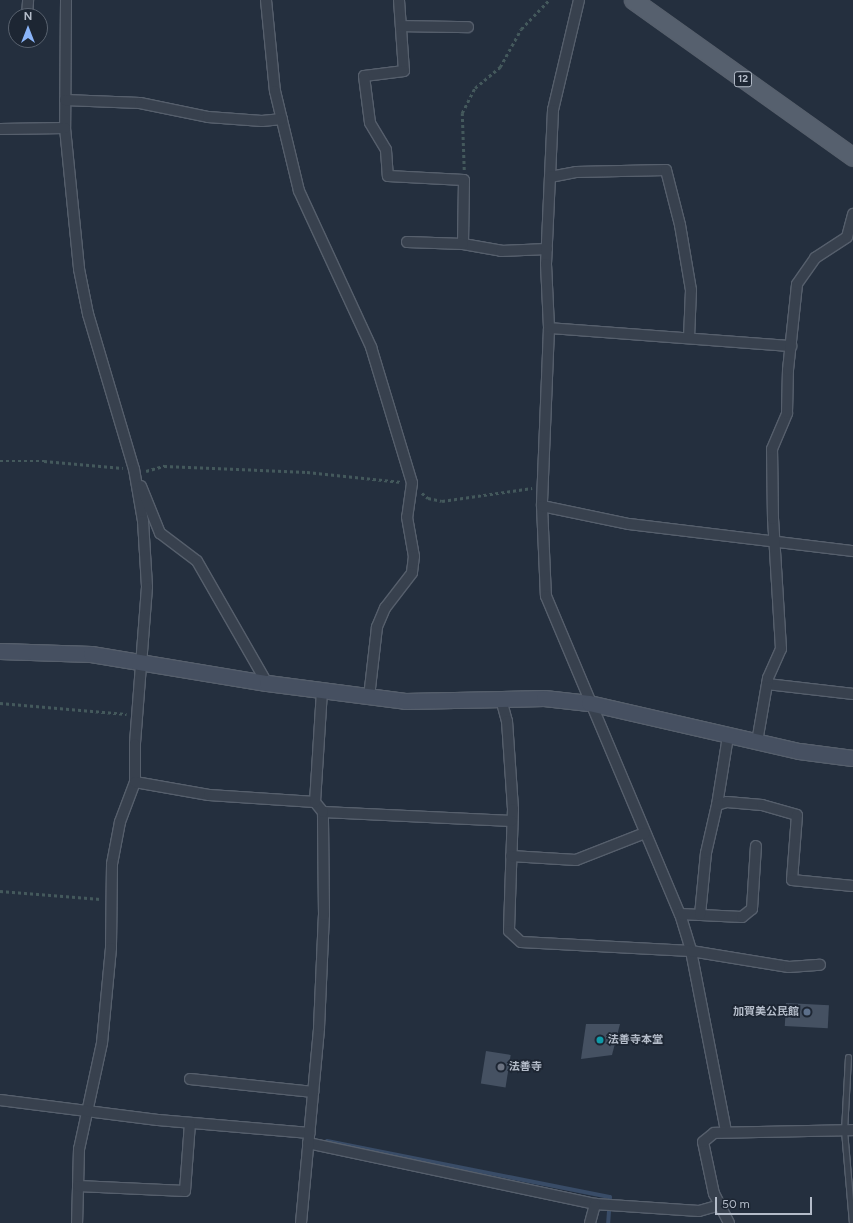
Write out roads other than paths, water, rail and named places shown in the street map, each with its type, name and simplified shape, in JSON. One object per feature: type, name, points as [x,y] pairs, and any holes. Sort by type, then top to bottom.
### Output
[{"type":"main road","name":"12","points":[[633,0],[853,157]]},
{"type":"street","points":[[66,0],[65,128],[78,262],[88,314],[134,469],[160,533],[197,561],[267,683]]},
{"type":"street","points":[[266,0],[270,55],[282,119],[299,190],[371,347],[412,483],[407,517],[414,556],[412,573],[385,608],[377,626],[369,697]]},
{"type":"street","points":[[399,0],[404,71],[364,76],[370,123],[386,150],[388,176],[464,180],[463,244]]},
{"type":"street","points":[[579,0],[554,95],[547,249],[549,328],[542,506],[546,596],[589,703],[680,914],[691,951],[726,1131]]},
{"type":"street","points":[[401,26],[468,27]]},
{"type":"street","points":[[65,100],[140,103],[208,117],[262,121],[282,119]]},
{"type":"street","points":[[0,129],[65,128]]},
{"type":"street","points":[[550,177],[576,172],[666,170],[680,225],[691,284],[689,337]]},
{"type":"street","points":[[757,742],[767,684],[781,649],[775,543],[772,449],[787,413],[797,284],[815,258],[847,237],[853,214]]},
{"type":"street","points":[[407,242],[463,244],[502,251],[547,249]]},
{"type":"street","points":[[549,328],[689,337],[791,346]]},
{"type":"street","points":[[77,1223],[79,1149],[86,1111],[102,1043],[113,900],[112,864],[120,822],[135,782],[140,661],[147,587],[143,521],[134,469]]},
{"type":"street","points":[[542,506],[629,524],[775,543],[853,551]]},
{"type":"street","points":[[0,651],[91,654],[267,683],[369,697],[448,701],[544,698],[589,703],[728,736],[853,758]]},
{"type":"street","points":[[767,684],[853,694]]},
{"type":"street","points":[[301,1223],[313,1092],[324,915],[323,812],[315,802],[322,691]]},
{"type":"street","points":[[501,699],[507,721],[512,821],[509,931],[521,942],[691,951],[790,967],[820,965]]},
{"type":"street","points":[[700,915],[706,853],[717,805],[728,736]]},
{"type":"street","points":[[135,782],[209,795],[315,802]]},
{"type":"street","points":[[717,805],[727,802],[762,805],[797,815],[792,880],[853,886]]},
{"type":"street","points":[[323,812],[512,821]]},
{"type":"street","points":[[511,856],[576,860],[644,833]]},
{"type":"street","points":[[680,914],[742,917],[752,909],[756,846]]},
{"type":"street","points":[[190,1079],[313,1092]]},
{"type":"street","points":[[0,1100],[309,1138],[599,1204],[699,1211],[720,1205]]},
{"type":"street","points":[[78,1186],[185,1191],[190,1123]]},
{"type":"street","points":[[729,1223],[714,1194],[703,1142],[714,1133],[726,1131],[848,1130]]},
{"type":"street","points":[[590,1223],[599,1204]]},
{"type":"lane","points":[[848,1057],[848,1130],[852,1223]]},
{"type":"waterway","points":[[327,1141],[610,1197],[608,1223]]},
{"type":"place","name":"加賀美公民館","points":[[807,1012]]},
{"type":"place","name":"法善寺本堂","points":[[600,1040]]},
{"type":"place","name":"法善寺","points":[[501,1067]]}]
